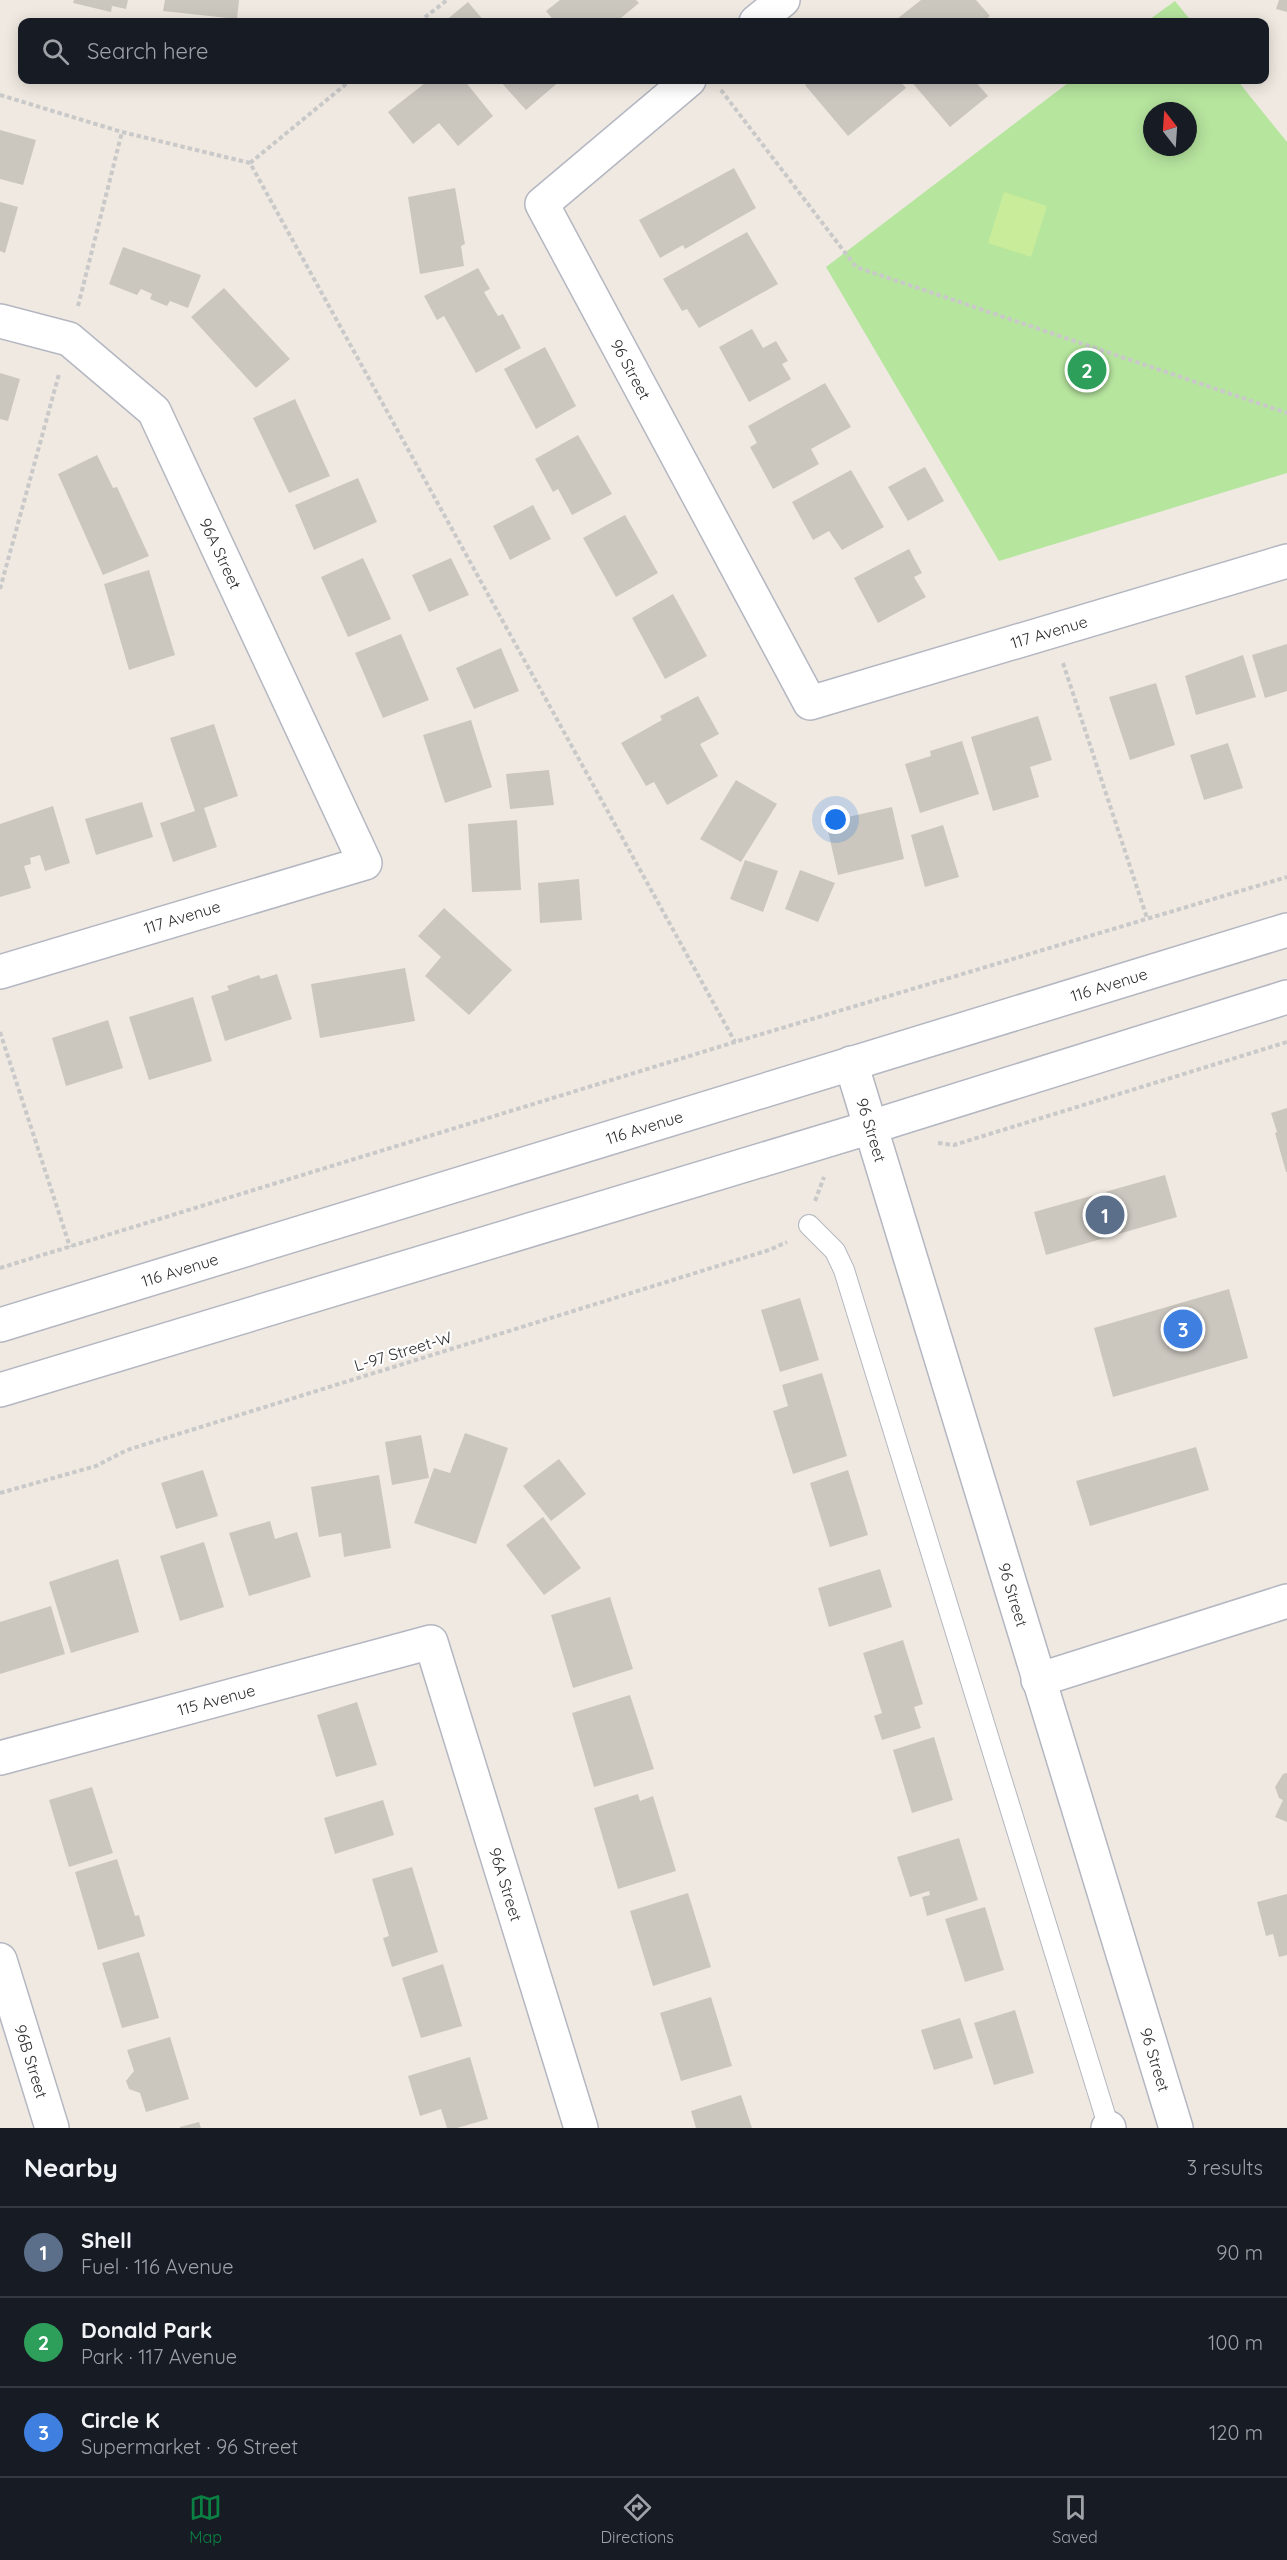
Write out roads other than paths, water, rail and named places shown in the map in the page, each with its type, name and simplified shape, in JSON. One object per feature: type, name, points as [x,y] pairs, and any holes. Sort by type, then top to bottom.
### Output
[{"type":"street","points":[[761,18],[783,0]]},
{"type":"street","name":"96 Street","points":[[684,84],[542,204],[810,703]]},
{"type":"street","name":"96A Street","points":[[0,321],[69,339],[154,411],[365,863]]},
{"type":"street","name":"117 Avenue","points":[[810,703],[1287,561]]},
{"type":"street","name":"117 Avenue","points":[[0,972],[365,863]]},
{"type":"street","name":"116 Avenue","points":[[0,1325],[1287,930]]},
{"type":"street","points":[[0,1390],[871,1127],[1287,997]]},
{"type":"street","name":"96 Street","points":[[851,1063],[1176,2128]]},
{"type":"street","points":[[1038,1680],[1287,1601]]},
{"type":"street","name":"96A Street","points":[[431,1642],[581,2128]]},
{"type":"street","name":"115 Avenue","points":[[0,1758],[431,1642]]},
{"type":"street","name":"96B Street","points":[[0,1960],[52,2128]]},
{"type":"lane","points":[[809,1225],[835,1251],[844,1270],[1109,2128]]},
{"type":"place","name":"Donald Park","points":[[1087,370]]},
{"type":"place","name":"Shell","points":[[1105,1215]]},
{"type":"place","name":"Circle K","points":[[1183,1329]]}]
